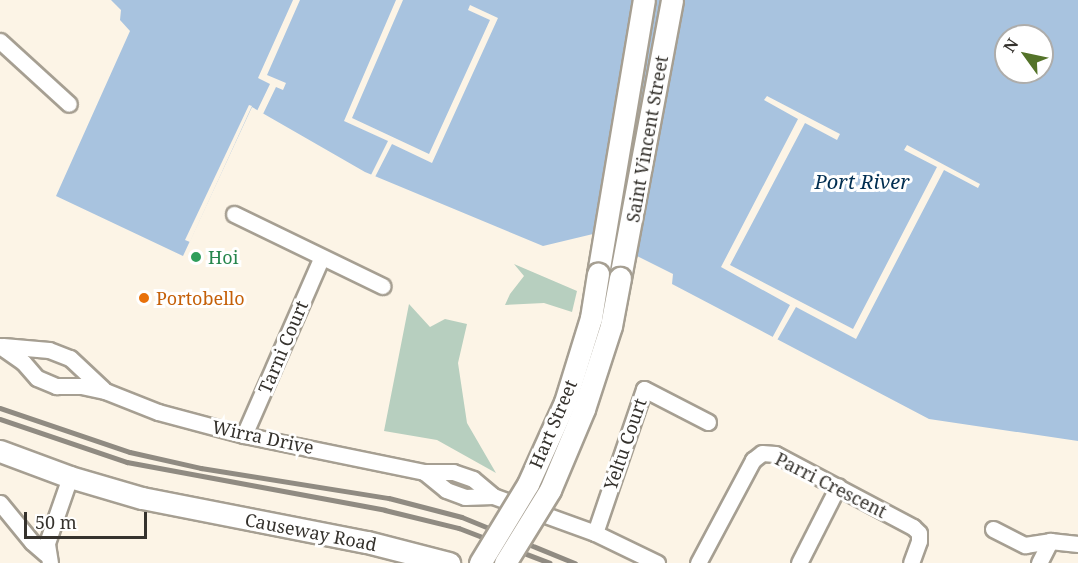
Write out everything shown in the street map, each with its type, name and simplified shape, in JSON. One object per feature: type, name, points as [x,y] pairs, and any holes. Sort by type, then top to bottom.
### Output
[{"type":"main road","name":"Saint Vincent Street","points":[[598,274],[644,0]]},
{"type":"main road","name":"Saint Vincent Street","points":[[620,278],[672,0]]},
{"type":"main road","name":"Hart Street","points":[[480,563],[528,484],[565,402],[591,318],[598,274]]},
{"type":"main road","name":"Hart Street","points":[[505,563],[550,490],[584,409],[611,326],[620,278]]},
{"type":"main road","name":"Causeway Road","points":[[0,451],[70,477],[142,498],[408,558],[449,563]]},
{"type":"street","points":[[0,41],[69,104]]},
{"type":"street","points":[[234,214],[321,259],[382,286]]},
{"type":"street","name":"Tarni Court","points":[[244,435],[321,259]]},
{"type":"street","name":"Wirra Drive","points":[[0,346],[49,350],[69,358],[105,391]]},
{"type":"street","name":"Wirra Drive","points":[[0,346],[23,362],[37,378],[56,386],[81,386],[105,391],[158,412],[244,435],[424,472],[446,490],[465,498],[493,496],[595,533],[657,563]]},
{"type":"street","name":"Yeltu Court","points":[[595,533],[644,389],[708,422]]},
{"type":"street","name":"Parri Crescent","points":[[698,563],[753,460],[762,453],[775,454],[913,527],[919,533],[919,541],[911,563]]},
{"type":"street","points":[[48,558],[47,543],[70,477]]},
{"type":"street","points":[[799,563],[838,486]]},
{"type":"street","points":[[0,503],[48,558]]},
{"type":"street","points":[[993,529],[1025,545],[1050,541],[1078,544]]},
{"type":"street","points":[[1039,563],[1050,541]]},
{"type":"green space","points":[[514,264],[577,291],[572,312],[544,303],[505,305],[510,294],[524,276]]},
{"type":"green space","points":[[409,304],[430,327],[445,319],[467,324],[458,363],[467,423],[496,473],[437,440],[384,431]]},
{"type":"water","name":"Port River","points":[[111,0],[1078,0],[1078,441],[929,419],[672,284],[673,274],[593,234],[543,246],[365,172],[252,107],[183,256],[56,196],[130,31],[120,20],[121,10]]},
{"type":"pier","points":[[293,0],[300,0],[267,75],[286,83],[283,90],[276,87],[263,114],[257,111],[270,84],[258,78]]},
{"type":"pier","points":[[396,0],[403,0],[352,118],[429,154],[490,20],[468,10],[470,5],[498,18],[432,163],[392,144],[375,177],[371,175],[388,141],[344,121]]},
{"type":"pier","points":[[767,96],[840,134],[837,140],[805,123],[730,265],[853,329],[937,167],[904,150],[907,145],[980,184],[978,188],[944,170],[856,339],[796,307],[776,342],[771,340],[790,305],[721,267],[798,119],[764,100]]},
{"type":"pier","points":[[249,105],[252,106],[190,242],[185,240]]},
{"type":"railway","points":[[0,408],[130,452],[201,468],[389,498],[462,517],[575,563]]},
{"type":"railway","points":[[0,419],[127,462],[385,510],[459,528],[550,563]]},
{"type":"place","name":"Hoi","points":[[196,257]]},
{"type":"place","name":"Portobello","points":[[144,298]]}]
